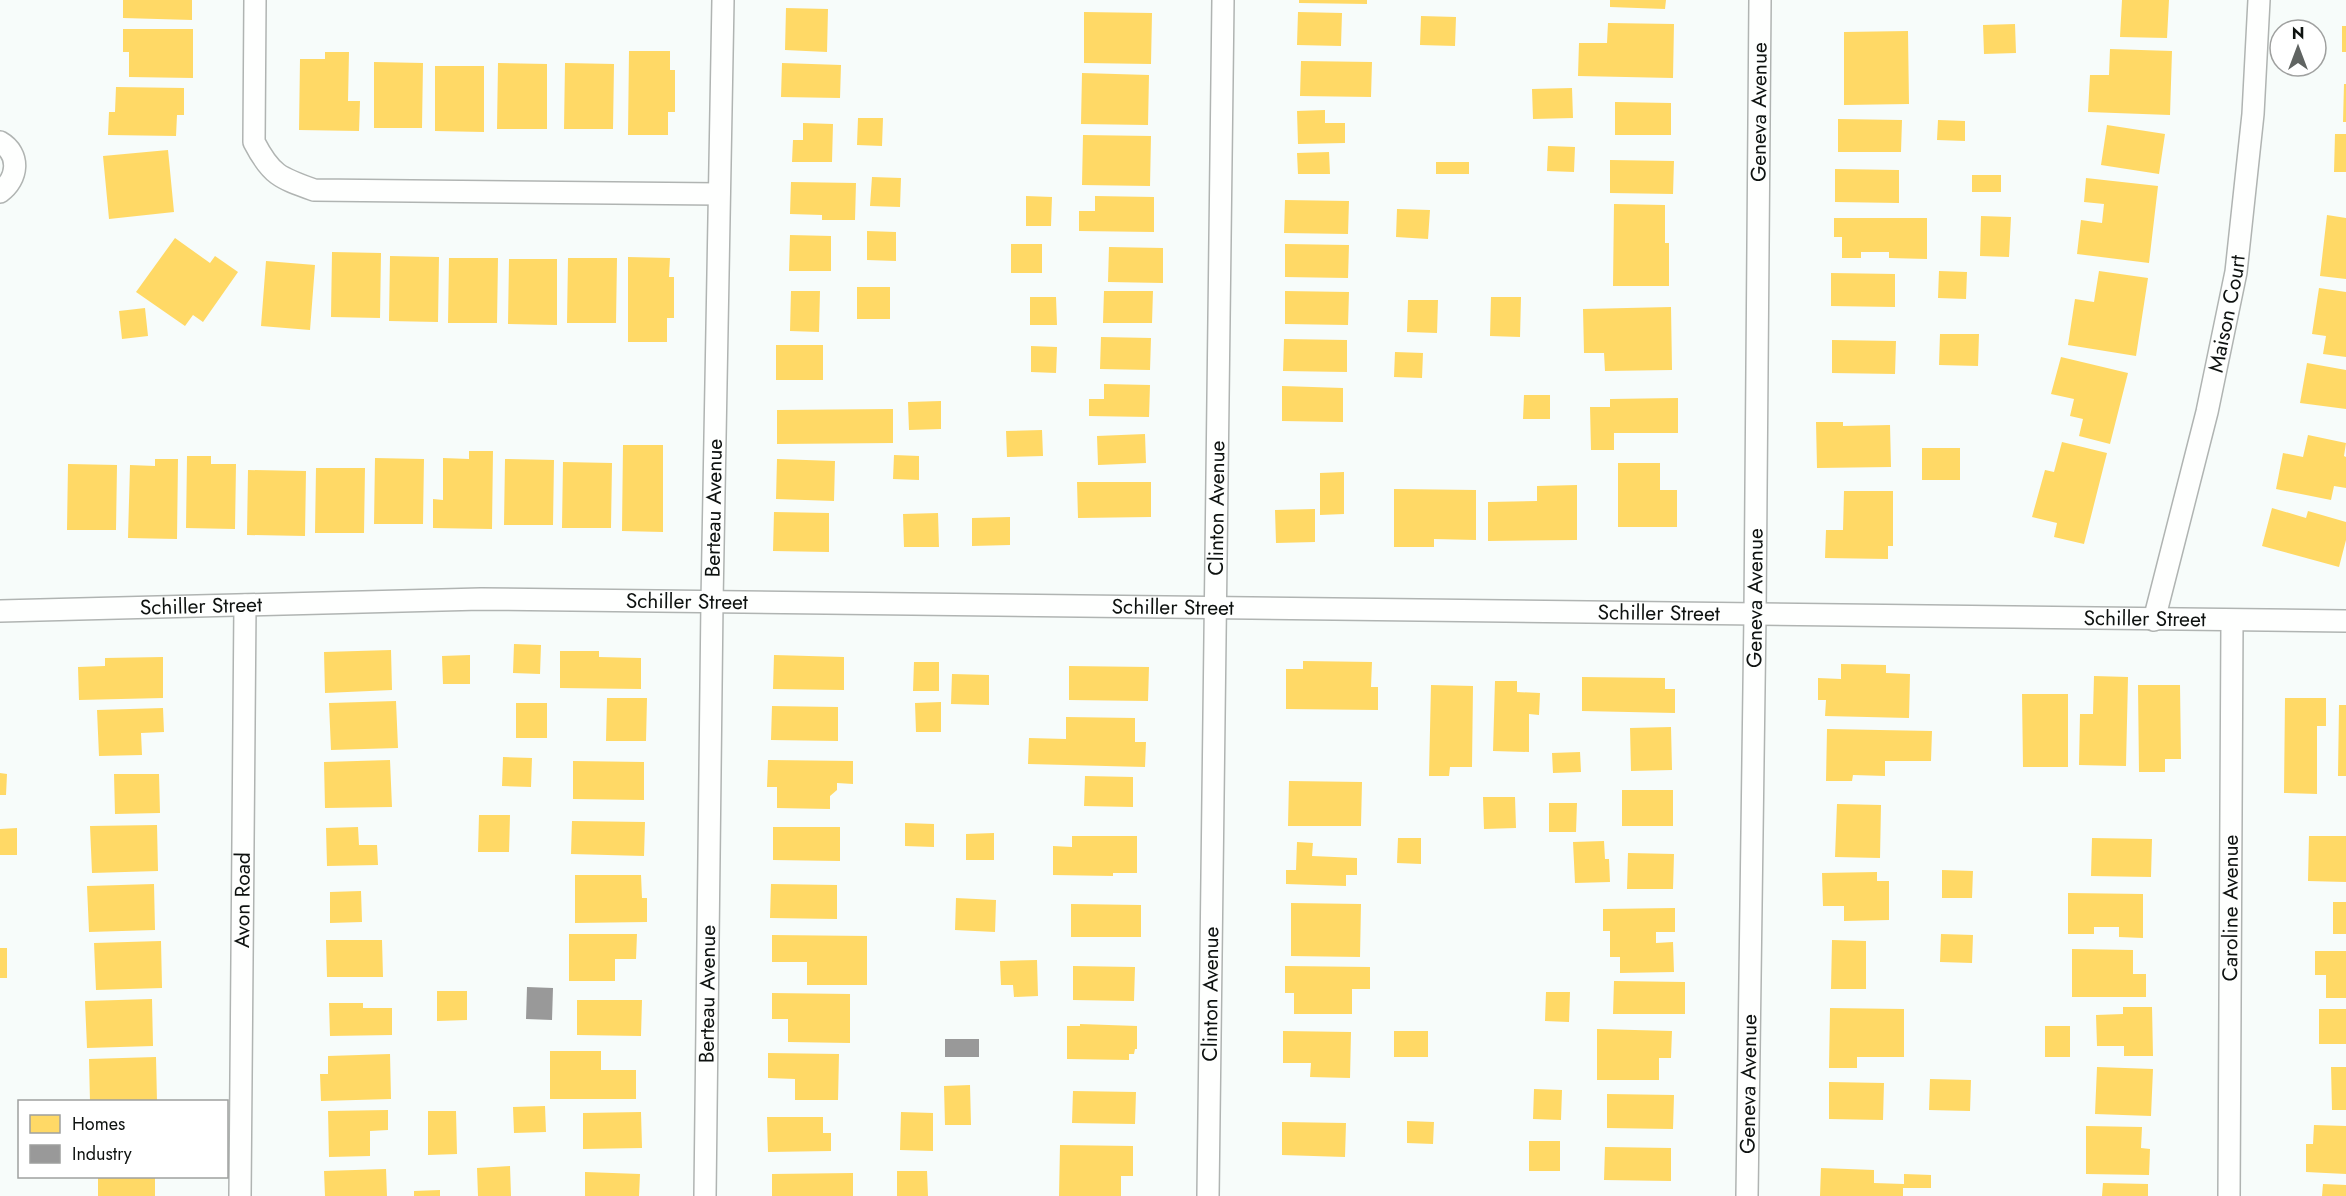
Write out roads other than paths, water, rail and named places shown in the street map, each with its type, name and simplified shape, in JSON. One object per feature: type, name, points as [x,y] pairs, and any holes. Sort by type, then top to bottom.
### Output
[{"type":"street","points":[[255,0],[254,142],[264,161],[283,179],[314,190],[719,195]]},
{"type":"street","name":"Berteau Avenue","points":[[705,1196],[712,602],[723,0]]},
{"type":"street","name":"Clinton Avenue","points":[[1208,1196],[1223,0]]},
{"type":"street","name":"Geneva Avenue","points":[[1747,1196],[1760,0]]},
{"type":"street","name":"Maison Court","points":[[2154,620],[2206,412],[2236,272],[2253,114],[2259,0]]},
{"type":"street","points":[[0,141],[10,151],[15,169],[13,179],[0,192]]},
{"type":"street","name":"Schiller Street","points":[[0,611],[481,599],[2346,621]]},
{"type":"street","name":"Avon Road","points":[[240,1196],[245,605]]},
{"type":"street","name":"Caroline Avenue","points":[[2229,1196],[2232,621]]}]
